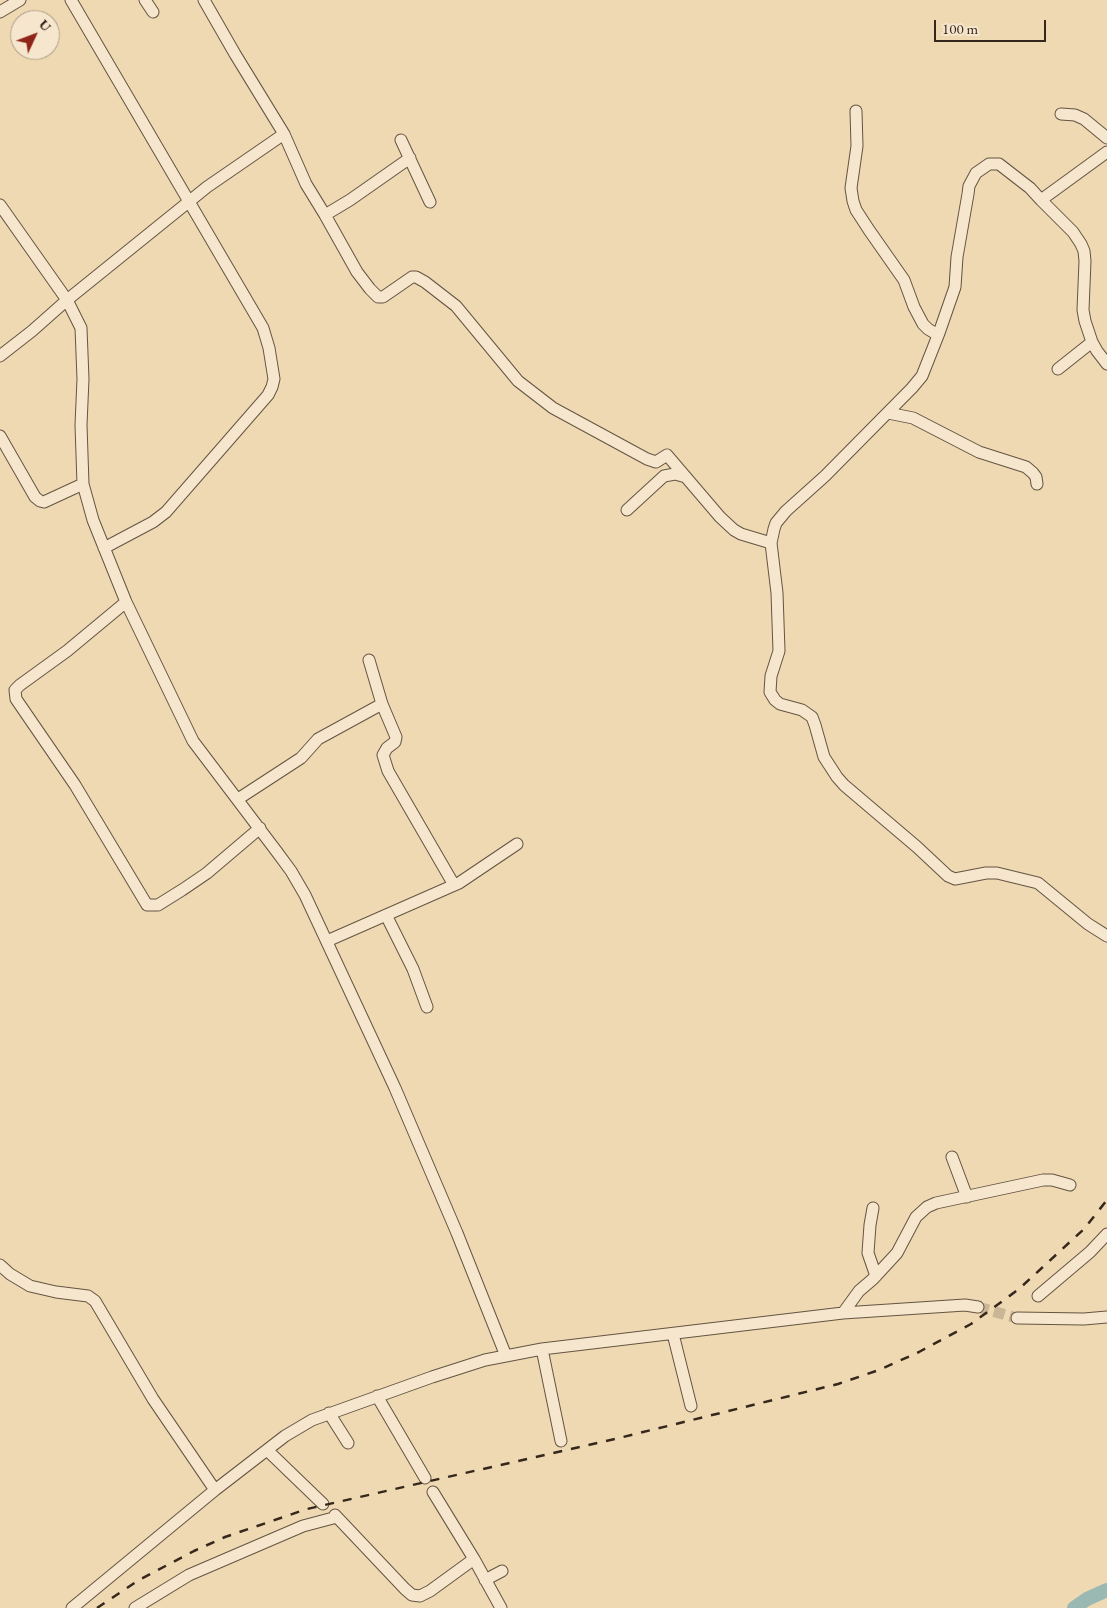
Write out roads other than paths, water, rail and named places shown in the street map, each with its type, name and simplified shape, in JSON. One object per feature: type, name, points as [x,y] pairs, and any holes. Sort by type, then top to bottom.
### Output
[{"type":"street","points":[[0,12],[20,0]]},
{"type":"street","points":[[71,0],[190,200],[263,328],[274,379],[268,395],[166,512],[153,522],[104,548]]},
{"type":"street","points":[[146,0],[153,12]]},
{"type":"street","points":[[204,0],[284,134],[306,184],[357,272],[370,290],[378,297],[383,297],[412,277],[420,279],[456,306],[518,381],[553,408],[656,462],[667,455],[720,517],[734,530],[771,543]]},
{"type":"street","points":[[856,111],[857,146],[851,188],[856,210],[904,280],[923,324],[938,335]]},
{"type":"street","points":[[1061,114],[1075,115],[1084,119],[1107,138]]},
{"type":"street","points":[[0,356],[190,200],[284,134]]},
{"type":"street","points":[[401,140],[430,202]]},
{"type":"street","points":[[1041,200],[1107,152]]},
{"type":"street","points":[[325,215],[410,158]]},
{"type":"street","points":[[1107,364],[1092,342],[1085,321],[1083,310],[1084,251],[1073,232],[1030,188],[999,164],[990,164],[976,173],[969,186],[957,257],[955,288],[922,376],[888,413],[781,517],[774,529],[771,543],[778,593],[780,633],[779,651],[770,692],[780,704],[802,710],[812,717],[824,757],[837,777],[849,790],[951,878],[998,873],[1038,884],[1088,924],[1107,936]]},
{"type":"street","points":[[0,205],[67,300],[81,328],[83,484],[93,520],[126,602],[193,741],[260,828],[301,886],[395,1088],[457,1233],[506,1356]]},
{"type":"street","points":[[1058,369],[1092,342]]},
{"type":"street","points":[[888,413],[913,418],[979,452],[1026,467],[1036,476],[1037,484]]},
{"type":"street","points":[[0,436],[35,497],[40,501],[44,502],[83,484]]},
{"type":"street","points":[[627,510],[664,476],[675,474],[686,477]]},
{"type":"street","points":[[126,602],[66,651],[20,685],[16,690],[16,699],[75,785],[147,904],[158,906],[182,890],[207,873],[260,828]]},
{"type":"street","points":[[370,660],[382,704],[396,737],[395,742],[387,748],[383,755],[388,771],[454,885]]},
{"type":"street","points":[[238,799],[301,758],[318,739],[382,704]]},
{"type":"street","points":[[327,941],[454,885],[517,844]]},
{"type":"street","points":[[386,915],[410,962],[427,1007]]},
{"type":"street","points":[[952,1157],[967,1197]]},
{"type":"street","points":[[843,1313],[859,1292],[896,1253],[921,1211],[930,1205],[1042,1180],[1052,1180],[1070,1185]]},
{"type":"street","points":[[873,1208],[868,1253],[876,1276]]},
{"type":"street","points":[[1038,1296],[1090,1252],[1107,1234]]},
{"type":"street","points":[[0,1265],[10,1274],[30,1286],[88,1296],[94,1301],[153,1399],[215,1490]]},
{"type":"street","points":[[72,1608],[215,1490],[284,1436],[307,1422],[377,1396],[485,1360],[542,1348],[843,1313],[966,1305],[978,1308]]},
{"type":"street","points":[[1017,1318],[1084,1319],[1107,1317]]},
{"type":"street","points":[[673,1334],[691,1406]]},
{"type":"street","points":[[542,1348],[561,1441]]},
{"type":"street","points":[[377,1396],[425,1478]]},
{"type":"street","points":[[329,1413],[348,1443]]},
{"type":"street","points":[[267,1450],[323,1504]]},
{"type":"street","points":[[433,1492],[501,1608]]},
{"type":"street","points":[[135,1608],[189,1575],[303,1526],[336,1516],[405,1589],[412,1594],[420,1596],[430,1591],[474,1559]]},
{"type":"street","points":[[485,1580],[502,1571]]},
{"type":"waterway","points":[[1074,1608],[1087,1599],[1107,1590]]},
{"type":"tunnel","points":[[978,1307],[1017,1318]]},
{"type":"railway","points":[[97,1608],[139,1580],[194,1551],[225,1537],[307,1509],[619,1438],[838,1384],[879,1370],[919,1352],[971,1324],[1019,1289],[1084,1229],[1107,1200]]}]
